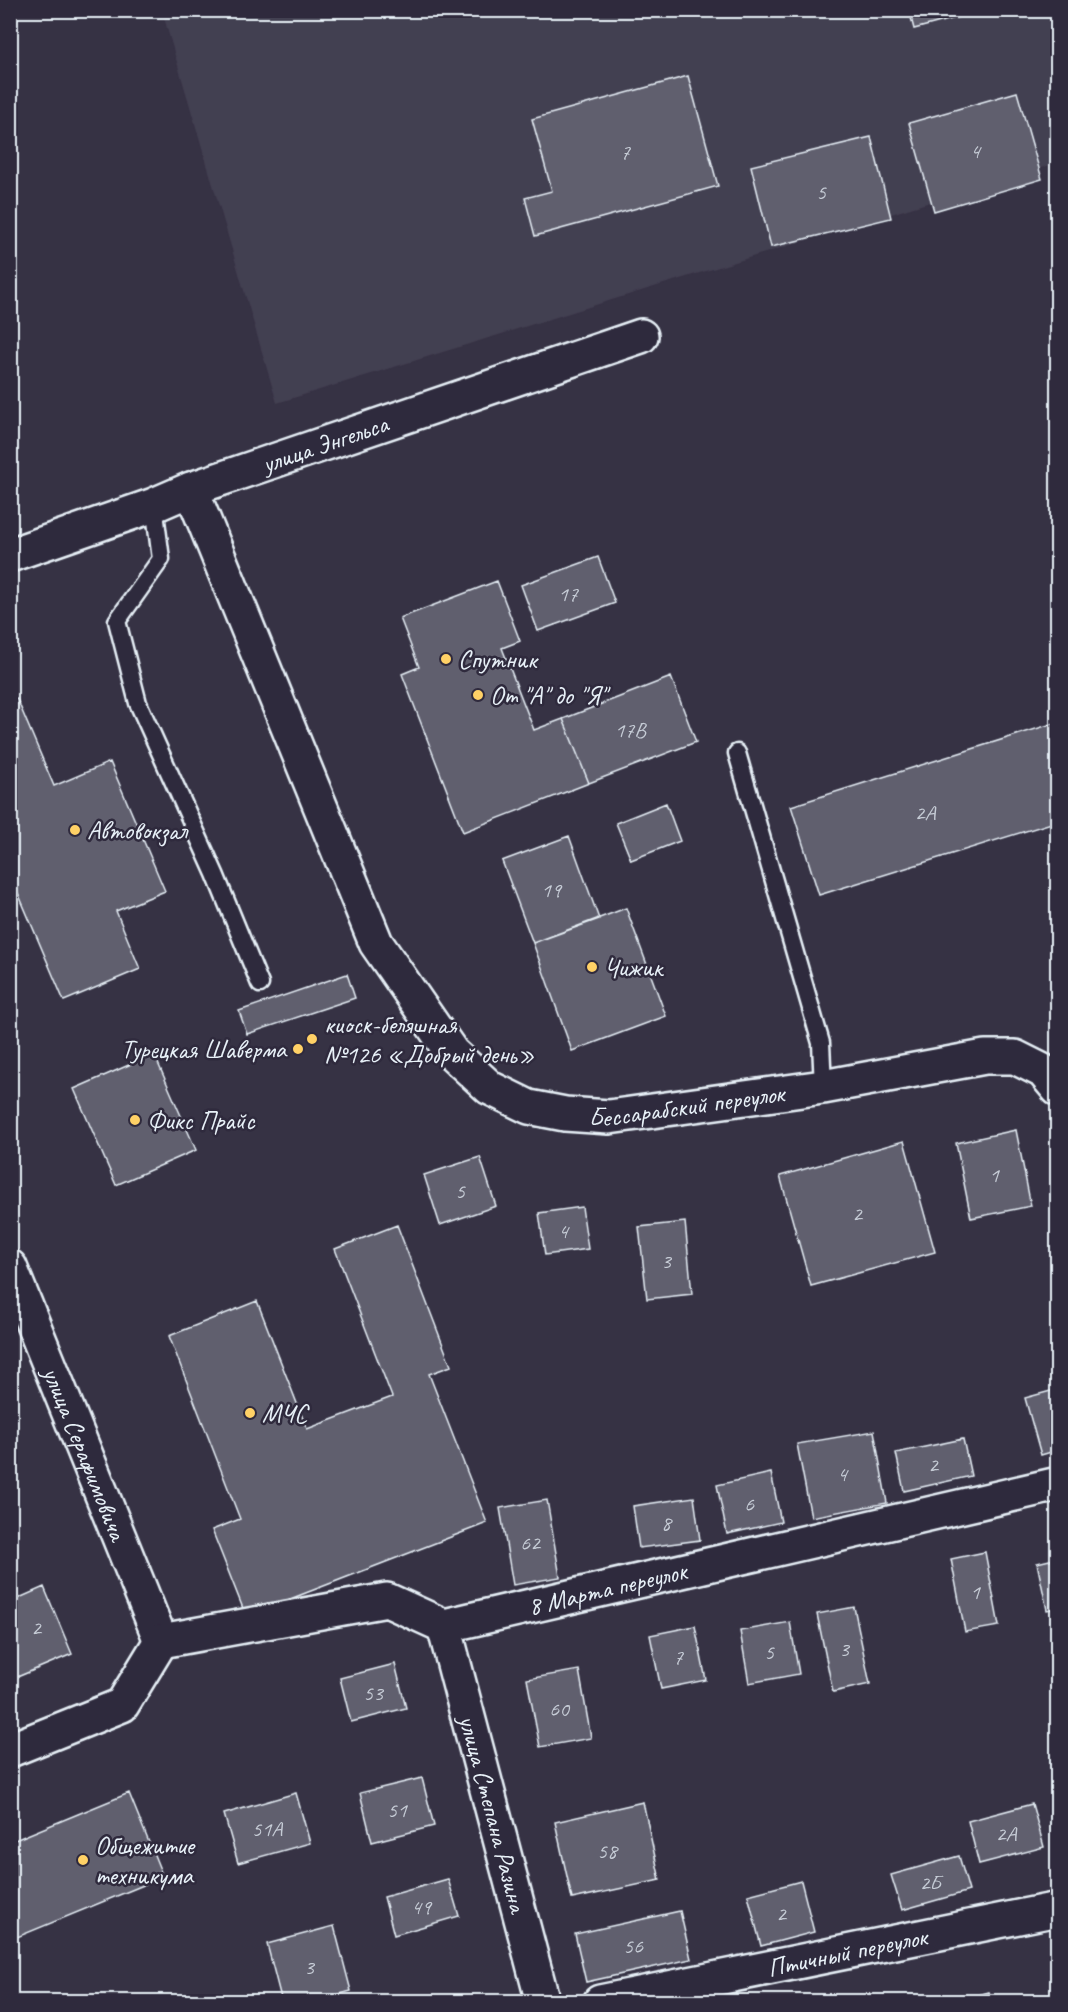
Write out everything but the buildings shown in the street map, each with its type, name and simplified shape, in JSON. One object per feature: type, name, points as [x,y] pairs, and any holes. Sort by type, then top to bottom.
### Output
[{"type":"street","name":"улица Энгельса","points":[[10,555],[154,505],[191,489],[641,336]]},
{"type":"street","name":"Бессарабский переулок","points":[[191,489],[376,943],[452,1053],[490,1088],[529,1107],[565,1114],[609,1117],[823,1087],[986,1057],[1015,1057],[1042,1071],[1058,1089]]},
{"type":"street","name":"улица Серафимовича","points":[[10,1267],[160,1641]]},
{"type":"street","name":"8 Марта переулок","points":[[444,1626],[1058,1484]]},
{"type":"street","points":[[10,1750],[122,1705],[160,1641],[387,1600],[444,1626]]},
{"type":"street","name":"улица Степана Разина","points":[[444,1626],[543,2001]]},
{"type":"street","name":"Птичный переулок","points":[[600,2001],[1058,1909]]},
{"type":"lane","points":[[154,505],[161,559],[117,621],[138,703],[215,874],[260,984]]},
{"type":"lane","points":[[737,753],[821,1044],[823,1087]]},
{"type":"shaded area","points":[[162,11],[1057,11],[1057,163],[277,403]]},
{"type":"place","name":"Спутник","points":[[446,659]]},
{"type":"place","name":"От \"А\" до \"Я\"","points":[[478,695]]},
{"type":"place","name":"Автовокзал","points":[[75,830]]},
{"type":"place","name":"Чижик","points":[[592,967]]},
{"type":"place","name":"киоск-беляшная №126 «Добрый день»","points":[[312,1039]]},
{"type":"place","name":"Турецкая Шаверма","points":[[298,1049]]},
{"type":"place","name":"Фикс Прайс","points":[[135,1120]]},
{"type":"place","name":"МЧС","points":[[250,1413]]},
{"type":"place","name":"Общежитие техникума","points":[[83,1860]]}]
